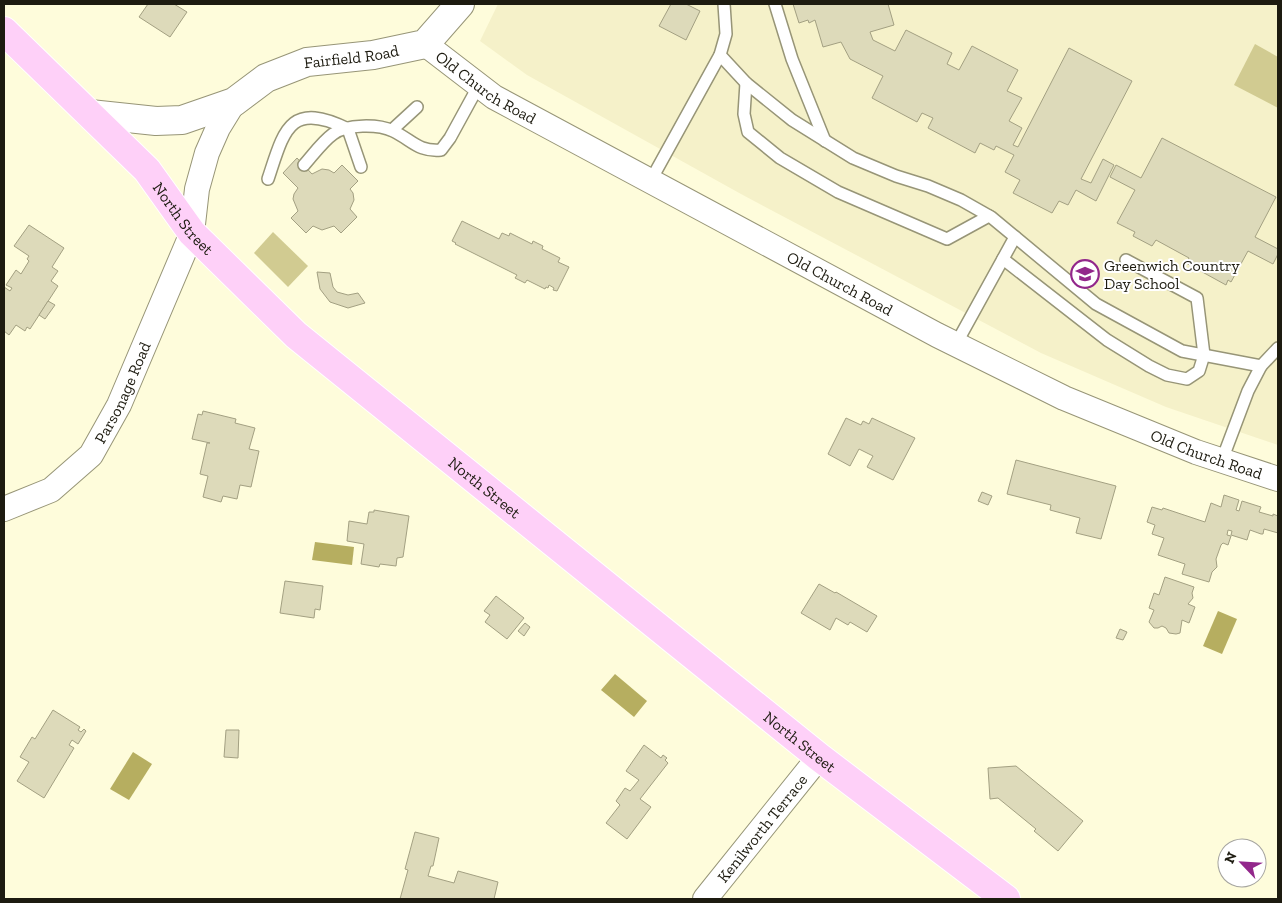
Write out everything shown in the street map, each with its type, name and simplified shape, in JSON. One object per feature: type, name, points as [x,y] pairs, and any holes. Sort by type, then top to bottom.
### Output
[{"type":"main road","name":"North Street","points":[[4,31],[147,170],[192,233],[296,335],[819,758],[1006,899]]},
{"type":"street","points":[[425,44],[460,4]]},
{"type":"street","name":"Old Church Road","points":[[425,44],[494,96],[956,344],[1064,398],[1196,452],[1278,479]]},
{"type":"street","name":"Fairfield Road","points":[[90,114],[156,121],[182,120],[234,102],[266,78],[307,62],[373,55],[425,44]]},
{"type":"street","name":"Fairfield Road","points":[[192,233],[198,189],[207,153],[218,128],[234,102]]},
{"type":"street","name":"Parsonage Road","points":[[4,509],[50,490],[91,455],[119,405],[192,233]]},
{"type":"street","name":"Kenilworth Terrace","points":[[705,899],[819,758]]},
{"type":"lane","points":[[651,180],[720,55],[726,34],[724,4]]},
{"type":"lane","points":[[775,4],[792,59],[825,141]]},
{"type":"lane","points":[[720,55],[746,83],[792,120],[853,158],[961,200],[989,216],[1096,304],[1182,351],[1262,366]]},
{"type":"lane","points":[[746,83],[744,114],[748,132],[780,158],[838,192],[947,239],[989,216]]},
{"type":"lane","points":[[304,165],[334,133],[358,126],[376,126],[392,130],[415,146],[430,151],[442,150],[479,85]]},
{"type":"lane","points":[[392,130],[417,108]]},
{"type":"lane","points":[[268,180],[286,131],[296,122],[313,117],[330,120],[348,129],[361,167]]},
{"type":"lane","points":[[956,344],[1015,237]]},
{"type":"lane","points":[[1003,259],[1107,340],[1150,366],[1167,374],[1187,379],[1198,371],[1204,356],[1197,298],[1126,260]]},
{"type":"lane","points":[[1222,460],[1248,390],[1262,366],[1278,348]]},
{"type":"shaded area","name":"Greenwich Country Day School","points":[[498,4],[1278,4],[1278,445],[1166,407],[1041,353],[741,194],[527,75],[480,41]]},
{"type":"shaded area","points":[[1255,44],[1278,57],[1278,108],[1234,85]]},
{"type":"shaded area","points":[[273,232],[308,266],[288,287],[254,253]]},
{"type":"shaded area","points":[[315,542],[354,547],[352,565],[312,560]]},
{"type":"shaded area","points":[[1218,611],[1237,619],[1222,654],[1203,646]]},
{"type":"shaded area","points":[[615,674],[647,701],[634,717],[601,690]]},
{"type":"shaded area","points":[[133,752],[152,764],[129,800],[110,789]]},
{"type":"building","points":[[148,4],[174,4],[187,12],[170,37],[139,17]]},
{"type":"building","points":[[671,4],[686,4],[700,11],[686,40],[659,26]]},
{"type":"building","points":[[793,4],[888,4],[894,25],[870,32],[873,40],[895,51],[906,30],[952,53],[947,64],[959,70],[972,46],[1018,70],[1007,91],[1022,98],[1009,121],[1022,128],[1013,145],[1018,147],[1069,48],[1132,81],[1081,179],[1091,183],[1103,159],[1114,165],[1096,201],[1076,190],[1068,205],[1059,201],[1052,213],[1013,193],[1020,180],[1005,172],[1014,155],[996,146],[994,150],[980,143],[975,153],[928,128],[933,118],[922,113],[917,122],[872,98],[883,76],[850,59],[841,42],[823,47],[815,20],[809,23],[808,20],[799,23]]},
{"type":"building","points":[[1162,138],[1276,197],[1255,237],[1278,249],[1278,254],[1273,264],[1248,251],[1231,282],[1228,280],[1226,285],[1186,263],[1189,258],[1156,240],[1152,246],[1133,236],[1135,232],[1117,223],[1135,190],[1110,177],[1116,165],[1141,178]]},
{"type":"building","points":[[297,158],[312,174],[322,169],[334,173],[342,165],[358,181],[350,189],[354,200],[350,209],[357,217],[341,233],[334,226],[322,230],[313,226],[306,233],[291,218],[298,211],[293,199],[298,188],[283,173]]},
{"type":"building","points":[[462,221],[499,239],[502,233],[509,236],[510,233],[532,244],[533,241],[543,246],[542,249],[560,258],[558,262],[569,267],[557,291],[553,290],[554,288],[549,285],[545,289],[527,280],[525,283],[515,278],[517,275],[455,244],[452,241]]},
{"type":"building","points":[[29,225],[64,248],[52,267],[58,271],[51,281],[58,286],[30,329],[27,327],[25,331],[16,325],[9,335],[4,331],[4,287],[10,291],[12,288],[6,285],[16,270],[21,274],[29,261],[27,259],[29,256],[14,246]]},
{"type":"building","points":[[317,272],[330,273],[333,287],[337,292],[348,295],[358,293],[365,303],[348,308],[330,302],[320,289]]},
{"type":"building","points":[[48,301],[55,305],[45,319],[39,315]]},
{"type":"building","points":[[203,411],[236,419],[235,423],[255,428],[249,449],[259,451],[251,487],[240,485],[237,499],[223,496],[221,502],[203,497],[208,476],[200,474],[207,443],[210,443],[192,439],[198,414],[202,415]]},
{"type":"building","points":[[846,418],[861,425],[863,421],[869,424],[872,418],[915,438],[893,480],[867,467],[873,456],[859,449],[850,466],[828,454]]},
{"type":"building","points":[[1016,460],[1116,486],[1101,539],[1076,533],[1080,518],[1050,510],[1051,505],[1007,494]]},
{"type":"building","points":[[982,492],[992,496],[988,505],[978,501]]},
{"type":"building","points":[[1224,495],[1239,500],[1236,510],[1239,511],[1242,501],[1261,507],[1259,512],[1278,516],[1278,533],[1264,529],[1263,534],[1261,534],[1250,530],[1247,540],[1231,535],[1232,531],[1228,530],[1227,535],[1231,536],[1228,545],[1223,543],[1221,545],[1216,559],[1217,567],[1212,572],[1209,582],[1182,574],[1185,564],[1158,555],[1164,538],[1152,534],[1155,525],[1147,522],[1152,507],[1162,510],[1163,508],[1205,522],[1211,503],[1221,507]]},
{"type":"building","points":[[374,510],[409,516],[403,557],[397,558],[396,566],[380,564],[379,567],[361,564],[364,544],[347,541],[349,521],[367,524],[369,512],[374,512]]},
{"type":"building","points":[[1165,577],[1194,587],[1193,598],[1188,604],[1195,607],[1189,623],[1182,620],[1180,633],[1176,634],[1169,633],[1162,626],[1154,628],[1149,622],[1154,610],[1149,608],[1154,593],[1159,595]]},
{"type":"building","points":[[285,581],[323,586],[320,610],[315,609],[314,618],[280,613]]},
{"type":"building","points":[[819,584],[877,616],[867,632],[850,622],[848,625],[836,618],[830,630],[801,613]]},
{"type":"building","points":[[496,596],[524,618],[507,639],[485,622],[490,615],[484,611]]},
{"type":"building","points":[[525,623],[530,627],[524,636],[518,631]]},
{"type":"building","points":[[1120,629],[1127,632],[1123,640],[1116,638]]},
{"type":"building","points":[[53,710],[80,727],[78,730],[81,732],[84,729],[86,731],[78,744],[72,740],[69,745],[74,748],[44,798],[17,781],[29,762],[20,757],[32,737],[35,739]]},
{"type":"building","points":[[226,730],[239,730],[238,758],[224,757]]},
{"type":"building","points":[[644,745],[661,758],[663,755],[667,758],[665,760],[668,763],[640,799],[651,807],[627,839],[606,823],[620,805],[616,801],[625,788],[630,791],[639,780],[626,771]]},
{"type":"building","points":[[1016,766],[1083,821],[1058,851],[1034,831],[1036,829],[998,798],[990,799],[988,768]]},
{"type":"building","points":[[415,832],[439,838],[433,866],[431,866],[428,876],[454,883],[458,871],[498,882],[494,899],[400,899],[408,870],[405,869]]},
{"type":"place","name":"Greenwich Country Day School","points":[[1085,274]]}]
